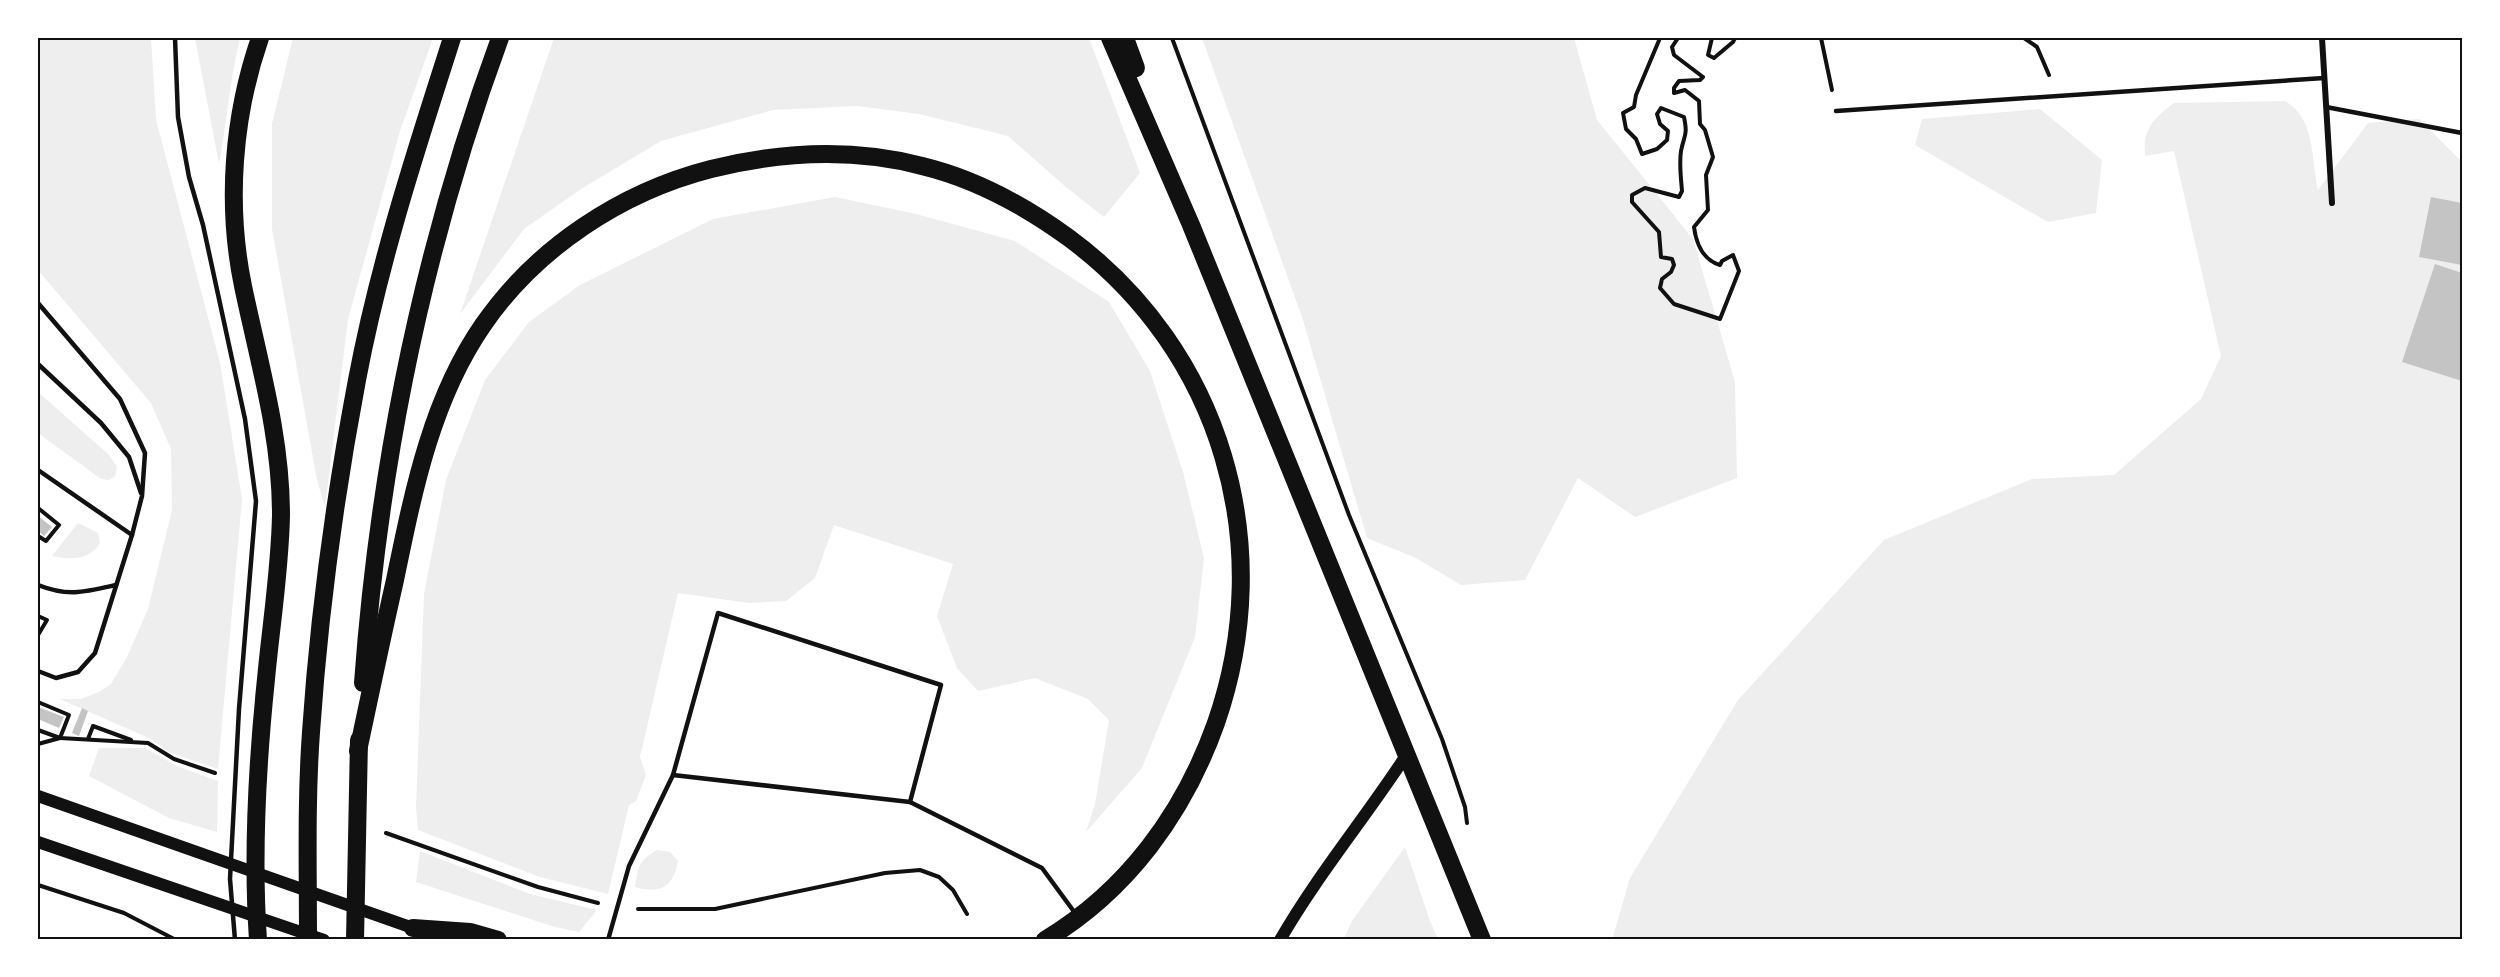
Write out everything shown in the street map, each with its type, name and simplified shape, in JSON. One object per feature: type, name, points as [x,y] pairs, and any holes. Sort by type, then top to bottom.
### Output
[{"type":"highway","points":[[258,939],[255,861],[262,717],[281,515],[279,468],[273,417],[243,284],[235,225],[235,171],[239,121],[248,71],[260,38]]},
{"type":"highway","points":[[308,939],[311,734],[322,603],[337,497],[358,378],[384,261],[418,142],[452,38]]},
{"type":"highway","points":[[355,939],[358,751],[367,622],[380,516],[402,387],[428,272],[461,156],[500,38]]},
{"type":"highway","points":[[1110,38],[1191,225],[1482,939]]},
{"type":"highway","points":[[1125,38],[1191,225]]},
{"type":"highway","points":[[358,751],[411,501],[425,452],[461,362],[483,324],[515,286],[550,252],[589,222],[637,195],[690,175],[744,161],[799,154],[860,155],[922,165],[986,187],[1039,216],[1103,265],[1141,303],[1179,355],[1206,406],[1227,465],[1239,526],[1242,581],[1238,636],[1227,692],[1206,750],[1181,802],[1150,847],[1121,880],[1079,918],[1045,939]]},
{"type":"highway","points":[[413,928],[470,932],[498,939]]},
{"type":"main road","points":[[1280,939],[1305,896],[1377,801],[1407,754]]},
{"type":"main road","points":[[38,796],[413,928],[435,939]]},
{"type":"main road","points":[[38,842],[324,939]]},
{"type":"street","points":[[2322,38],[2332,203]]},
{"type":"lane","points":[[175,38],[178,117],[189,177],[203,225],[245,419],[256,501],[239,709],[230,879],[235,939]]},
{"type":"lane","points":[[1836,111],[2324,78]]},
{"type":"lane","points":[[2326,107],[2463,133]]},
{"type":"lane","points":[[38,303],[120,399],[145,453],[142,496],[95,653],[78,672],[57,678],[38,671]]},
{"type":"lane","points":[[38,364],[101,423],[129,457],[142,496]]},
{"type":"lane","points":[[38,470],[132,535]]},
{"type":"lane","points":[[38,585],[55,592],[78,594],[116,585]]},
{"type":"lane","points":[[608,939],[629,866],[673,775],[718,614],[941,685],[910,802]]},
{"type":"lane","points":[[673,775],[910,802],[1042,868],[1079,918]]},
{"type":"path","points":[[1172,38],[1349,514],[1442,739],[1465,807]]},
{"type":"path","points":[[1660,38],[1636,95],[1634,107],[1623,113],[1626,129],[1636,139],[1642,154],[1657,149],[1667,140],[1668,130],[1660,124],[1658,114],[1661,108],[1684,117],[1687,129],[1686,139],[1681,149],[1682,191],[1679,197],[1645,188],[1632,195],[1632,202],[1659,232],[1661,257],[1672,259],[1674,265],[1671,272],[1662,279],[1660,288],[1674,304],[1720,319],[1739,271],[1733,255],[1722,261],[1720,265],[1716,264],[1698,248],[1695,237],[1694,227],[1707,210],[1706,175],[1713,157],[1706,129],[1700,124],[1699,101],[1685,90],[1674,93],[1674,88],[1679,81],[1700,80],[1703,77],[1674,55],[1672,47],[1678,38]]},
{"type":"path","points":[[1712,38],[1708,55],[1714,58],[1735,38]]},
{"type":"path","points":[[1821,38],[1836,111]]},
{"type":"path","points":[[2002,38],[2007,38]]},
{"type":"path","points":[[2024,38],[2037,47],[2047,65],[2055,96]]},
{"type":"path","points":[[38,508],[59,525],[46,541],[38,536]]},
{"type":"path","points":[[38,616],[47,620],[38,636]]},
{"type":"path","points":[[38,702],[69,715],[60,738],[38,744]]},
{"type":"path","points":[[88,740],[93,726],[138,743]]},
{"type":"path","points":[[618,908],[715,909],[885,873],[920,870],[939,877],[953,890],[968,914]]},
{"type":"path","points":[[38,885],[124,913],[176,939]]},
{"type":"shaded area","points":[[38,38],[151,38],[156,120],[220,363],[242,499],[218,769],[168,752],[151,739],[60,699],[80,699],[99,692],[111,684],[127,657],[148,609],[172,510],[171,449],[151,403],[38,270]]},
{"type":"shaded area","points":[[195,38],[240,38],[219,164]]},
{"type":"shaded area","points":[[293,38],[433,38],[400,131],[348,319],[325,507],[317,480],[272,229],[272,124]]},
{"type":"shaded area","points":[[554,38],[1089,38],[1140,173],[1104,217],[1008,136],[919,114],[857,106],[773,110],[661,141],[581,189],[524,229],[460,314]]},
{"type":"shaded area","points":[[1202,38],[1574,38],[1597,120],[1693,239],[1735,382],[1737,478],[1635,517],[1578,478],[1525,580],[1461,585],[1416,558],[1367,538],[1302,317]]},
{"type":"shaded area","points":[[2285,101],[2295,109],[2307,129],[2318,190],[2368,123],[2419,119],[2462,162],[2462,939],[1612,940],[1630,878],[1738,700],[1884,540],[2032,479],[2114,475],[2201,399],[2221,356],[2174,151],[2145,156],[2146,138],[2155,119],[2174,103]]},
{"type":"shaded area","points":[[2040,109],[2102,160],[2096,213],[2048,222],[1915,145],[1922,119]]},
{"type":"shaded area","points":[[835,197],[916,214],[1015,241],[1109,302],[1150,371],[1183,472],[1204,558],[1195,637],[1142,768],[1086,832],[1095,804],[1109,720],[1088,699],[1035,678],[978,691],[957,668],[937,616],[953,564],[834,525],[815,578],[786,601],[749,603],[678,593],[640,757],[646,775],[636,801],[629,805],[608,894],[540,877],[418,830],[416,806],[424,594],[446,480],[485,380],[529,322],[580,285],[713,219]]},
{"type":"shaded area","points":[[38,392],[109,455],[117,467],[115,476],[109,480],[101,479],[38,433]]},
{"type":"shaded area","points":[[78,523],[98,533],[100,543],[96,549],[79,557],[52,556]]},
{"type":"shaded area","points":[[99,748],[145,748],[177,766],[218,781],[217,832],[169,818],[89,776]]},
{"type":"shaded area","points":[[1405,847],[1438,939],[1344,939],[1352,921]]},
{"type":"shaded area","points":[[657,850],[670,852],[678,861],[673,877],[664,887],[658,889],[635,887],[640,865],[646,857]]},
{"type":"shaded area","points":[[420,851],[530,894],[597,910],[579,932],[555,927],[416,882]]},
{"type":"building","points":[[2431,197],[2462,203],[2462,265],[2419,257]]},
{"type":"building","points":[[2435,264],[2462,273],[2462,381],[2402,362]]},
{"type":"building","points":[[38,516],[52,527],[44,536],[38,531]]},
{"type":"building","points":[[38,707],[64,717],[59,728],[38,719]]},
{"type":"building","points":[[82,708],[88,711],[79,736],[72,733]]}]
